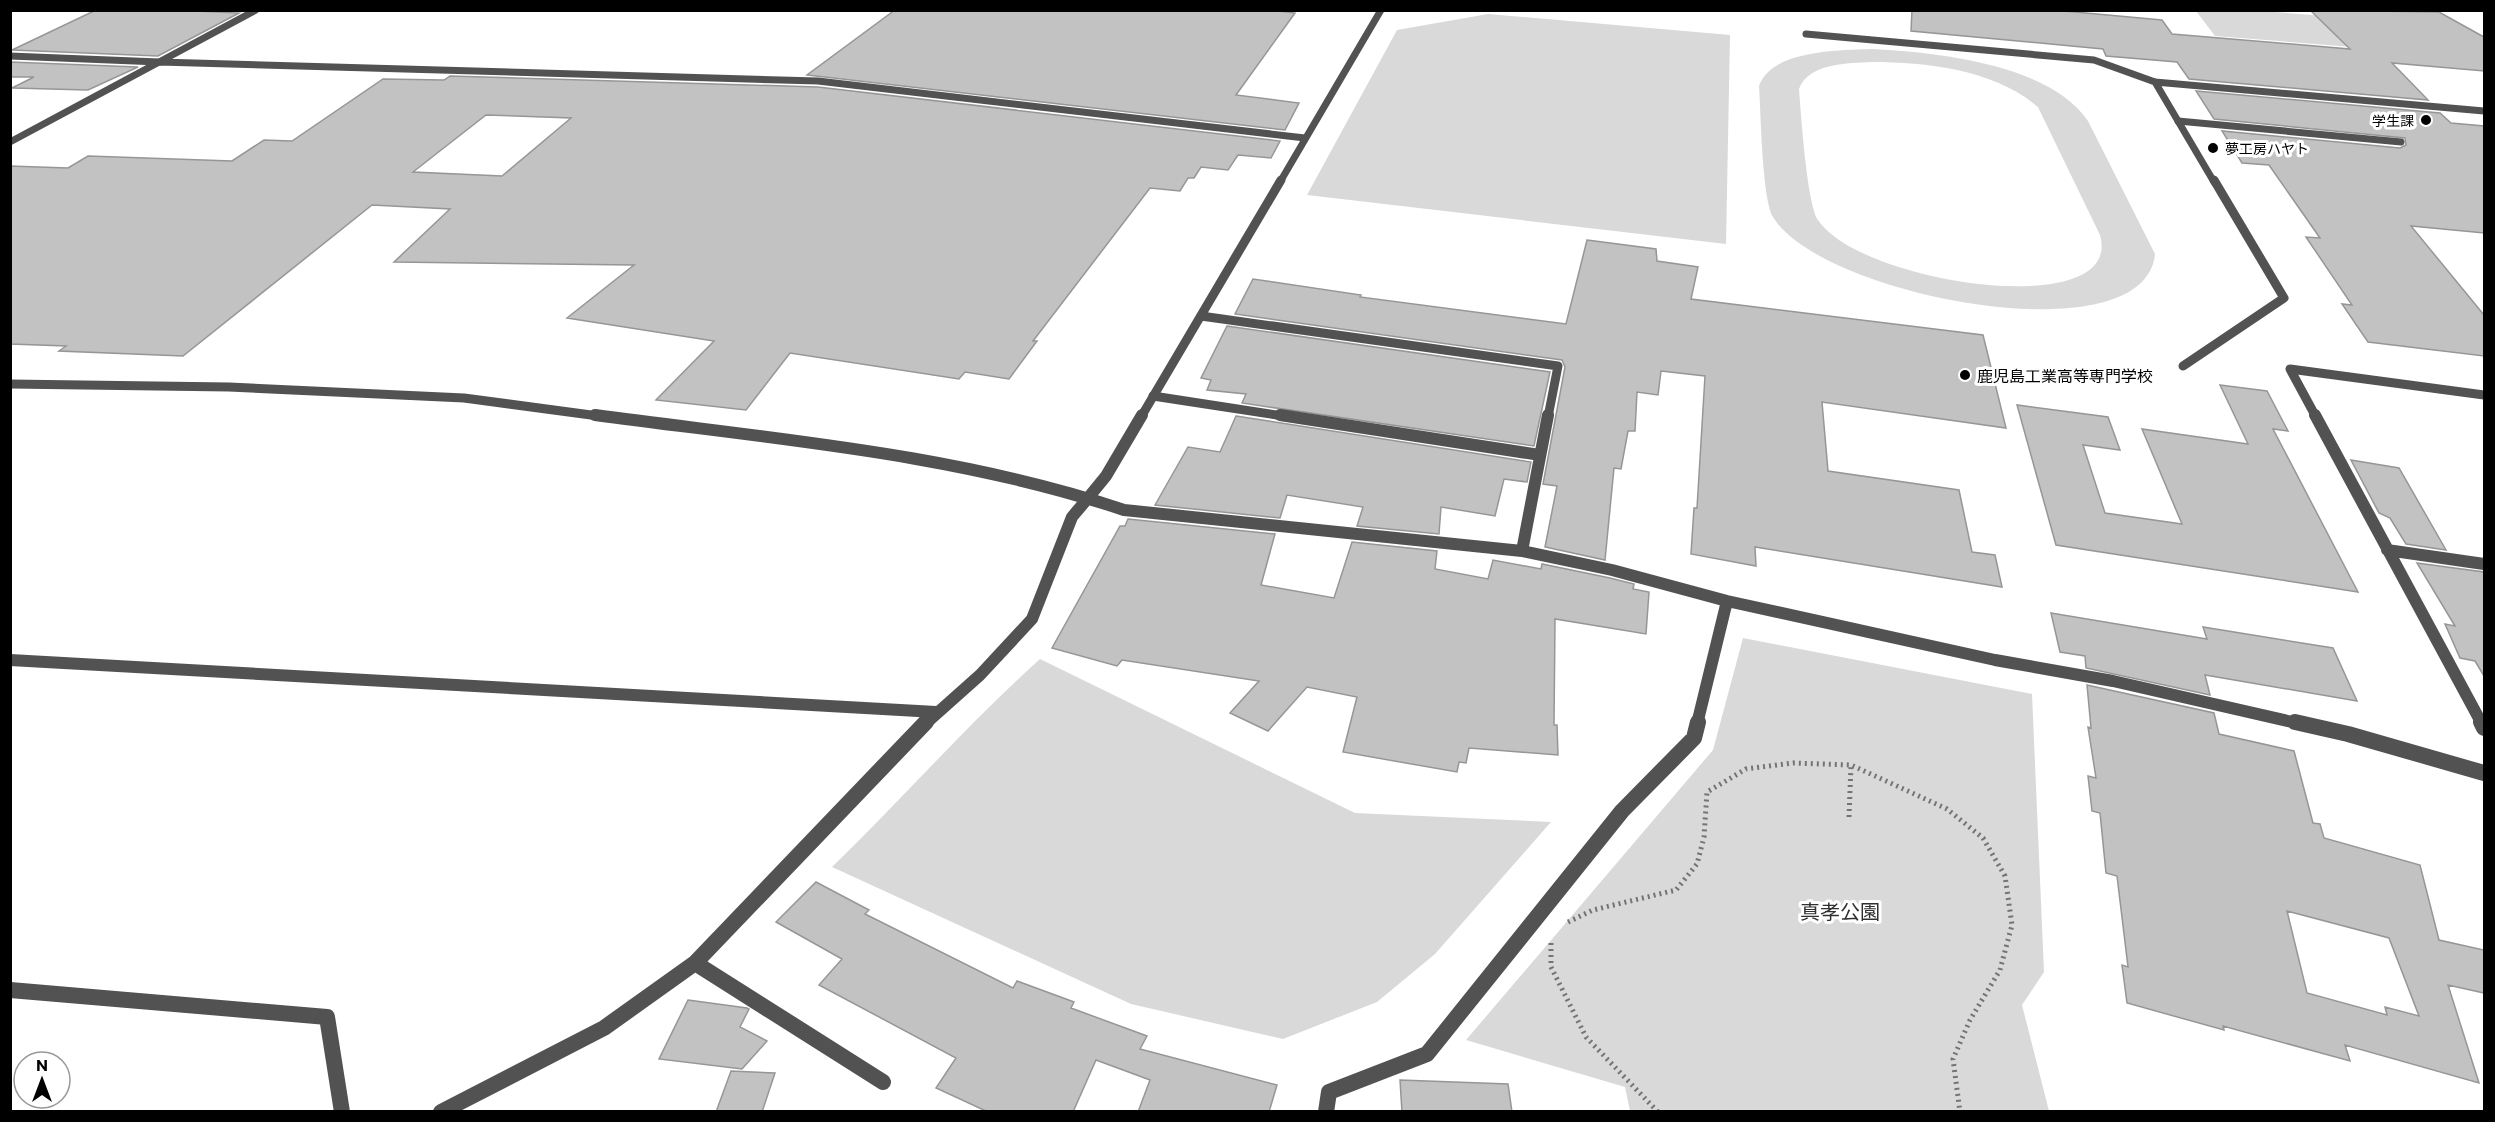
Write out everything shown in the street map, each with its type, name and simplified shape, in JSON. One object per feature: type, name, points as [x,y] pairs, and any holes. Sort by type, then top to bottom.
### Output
[{"type":"street","points":[[10,142],[256,10]]},
{"type":"street","points":[[441,1112],[604,1028],[695,963],[936,712],[980,675],[1032,619],[1068,526],[1106,476],[1381,10]]},
{"type":"street","points":[[1806,34],[2094,60],[2155,82],[2484,111]]},
{"type":"street","points":[[10,56],[818,81],[1305,138]]},
{"type":"street","points":[[2155,82],[2284,298],[2183,366]]},
{"type":"street","points":[[2178,121],[2401,142]]},
{"type":"street","points":[[1201,316],[1558,366],[1522,551]]},
{"type":"street","points":[[2484,395],[2290,369],[2484,728]]},
{"type":"street","points":[[10,384],[229,387],[464,398],[922,459],[1088,498],[1124,510],[1522,551],[1612,570],[1727,601],[2314,727],[2484,773]]},
{"type":"street","points":[[1153,396],[1540,455]]},
{"type":"street","points":[[2387,550],[2484,564]]},
{"type":"street","points":[[1326,1112],[1329,1092],[1427,1054],[1622,811],[1694,738],[1727,601]]},
{"type":"street","points":[[10,660],[936,712]]},
{"type":"street","points":[[695,963],[883,1082]]},
{"type":"street","points":[[10,990],[327,1017],[342,1112]]},
{"type":"path","points":[[1564,924],[1593,910],[1664,895],[1676,890],[1697,864],[1704,837],[1707,792],[1746,769],[1793,763],[1851,765],[1947,809],[1983,838],[2004,876],[2012,925],[2000,970],[1970,1020],[1953,1059],[1960,1112]]},
{"type":"path","points":[[1849,817],[1851,765]]},
{"type":"path","points":[[1558,932],[1551,940],[1551,967],[1586,1038],[1658,1112]]},
{"type":"green space","points":[[2196,11],[2261,11],[2417,23],[2453,55],[2215,36]]},
{"type":"green space","points":[[1488,14],[1730,35],[1726,244],[1307,195],[1397,30]]},
{"type":"green space","points":[[1872,49],[1958,58],[1989,65],[2020,74],[2047,86],[2070,102],[2088,121],[2155,254],[2138,286],[2098,304],[2042,309],[1978,305],[1912,291],[1851,271],[1802,246],[1773,217],[1769,207],[1764,175],[1759,86],[1766,74],[1777,65],[1792,59],[1808,54]],"holes":[[[1893,62],[1938,66],[1981,77],[2002,84],[2021,94],[2038,107],[2100,235],[2097,262],[2072,279],[2033,286],[1984,284],[1932,276],[1883,262],[1843,243],[1818,220],[1814,211],[1808,178],[1799,89],[1811,74],[1830,66]]]},
{"type":"green space","name":"真孝公園","points":[[1743,638],[2032,694],[2044,972],[2022,1005],[2049,1111],[1630,1111],[1625,1087],[1466,1040],[1713,750]]},
{"type":"green space","points":[[1040,659],[1355,813],[1551,822],[1435,954],[1377,1002],[1283,1039],[1131,1004],[832,867]]},
{"type":"building","points":[[96,10],[239,13],[158,56],[12,50]]},
{"type":"building","points":[[895,10],[1269,10],[1295,13],[1236,95],[1299,103],[1285,130],[807,75]]},
{"type":"building","points":[[1912,10],[2053,10],[2162,20],[2172,34],[2350,49],[2310,10],[2439,12],[2484,37],[2484,71],[2392,63],[2428,100],[2189,79],[2177,62],[2106,56],[2103,49],[1911,31]]},
{"type":"building","points":[[10,62],[138,67],[88,90],[12,88],[34,77],[10,77]]},
{"type":"building","points":[[450,76],[818,87],[1280,141],[1271,158],[1238,155],[1228,170],[1201,167],[1194,178],[1188,178],[1180,191],[1150,188],[1033,341],[1037,341],[1009,379],[965,372],[959,379],[790,353],[746,410],[656,400],[714,341],[567,318],[634,265],[394,262],[450,209],[372,205],[183,356],[59,351],[66,346],[10,344],[10,166],[68,168],[88,156],[232,161],[264,140],[292,141],[383,79],[444,80]],"holes":[[[486,115],[571,118],[502,176],[413,172]]]},
{"type":"building","points":[[2196,91],[2440,113],[2451,123],[2484,126],[2484,233],[2411,226],[2484,315],[2484,356],[2368,342],[2342,304],[2352,305],[2306,237],[2320,238],[2269,165],[2242,163],[2222,131],[2400,148],[2406,145],[2405,138],[2214,119]]},
{"type":"building","points":[[1587,240],[1656,249],[1657,261],[1698,267],[1691,299],[1983,335],[2006,428],[1822,402],[1828,471],[1959,490],[1972,552],[1995,555],[2002,587],[1755,547],[1756,566],[1691,554],[1694,508],[1697,508],[1705,376],[1661,371],[1658,395],[1637,392],[1635,431],[1628,431],[1621,469],[1614,468],[1605,560],[1545,547],[1557,486],[1543,484],[1565,367],[1562,360],[1235,314],[1253,279],[1361,295],[1360,297],[1566,324]]},
{"type":"building","points":[[1227,326],[1550,372],[1534,446],[1242,403],[1246,394],[1207,390],[1211,380],[1201,378]]},
{"type":"building","points":[[2220,385],[2267,391],[2288,431],[2273,429],[2358,592],[2056,545],[2017,405],[2108,417],[2120,450],[2083,445],[2105,513],[2182,524],[2142,429],[2248,444]]},
{"type":"building","points":[[1236,416],[1531,462],[1527,482],[1504,479],[1495,516],[1441,507],[1439,534],[1357,526],[1363,507],[1287,495],[1280,518],[1155,505],[1188,447],[1220,452]]},
{"type":"building","points":[[2351,460],[2399,468],[2446,550],[2406,544],[2390,518],[2379,513]]},
{"type":"building","points":[[1128,519],[1275,534],[1261,585],[1334,598],[1352,542],[1437,551],[1435,569],[1488,579],[1493,560],[1541,569],[1542,564],[1610,578],[1634,584],[1633,589],[1649,592],[1646,634],[1555,619],[1554,725],[1557,725],[1558,755],[1469,748],[1466,763],[1459,762],[1457,772],[1343,752],[1357,697],[1307,687],[1268,731],[1230,713],[1259,681],[1122,660],[1117,666],[1052,648],[1120,526],[1125,526]]},
{"type":"building","points":[[2417,563],[2484,572],[2484,676],[2475,661],[2460,658],[2445,624],[2455,626]]},
{"type":"building","points":[[2051,613],[2207,639],[2203,627],[2333,648],[2357,701],[2205,675],[2210,695],[2086,668],[2085,656],[2060,652]]},
{"type":"building","points":[[2087,685],[2214,713],[2219,734],[2294,751],[2313,823],[2320,824],[2324,838],[2420,865],[2439,940],[2484,950],[2484,993],[2448,985],[2479,1083],[2345,1045],[2350,1061],[2223,1026],[2224,1030],[2127,1003],[2122,965],[2128,967],[2117,876],[2106,873],[2100,813],[2092,811],[2088,776],[2096,778],[2088,727],[2091,728]],"holes":[[[2287,911],[2389,938],[2419,1016],[2385,1007],[2387,1015],[2307,993]]]},
{"type":"building","points":[[816,882],[869,910],[865,914],[1013,988],[1017,981],[1074,1002],[1071,1008],[1147,1036],[1140,1049],[1277,1085],[1269,1112],[1138,1112],[1150,1080],[1096,1060],[1073,1112],[988,1112],[936,1088],[956,1058],[819,985],[842,959],[776,922]]},
{"type":"building","points":[[688,1000],[749,1009],[740,1027],[767,1041],[742,1069],[659,1059]]},
{"type":"building","points":[[731,1071],[775,1073],[762,1112],[716,1112]]},
{"type":"building","points":[[1400,1080],[1508,1084],[1512,1112],[1402,1112]]},
{"type":"place","name":"学生課","points":[[2426,120]]},
{"type":"place","name":"夢工房ハヤト","points":[[2213,148]]},
{"type":"place","name":"鹿児島工業高等専門学校","points":[[1965,375]]}]
